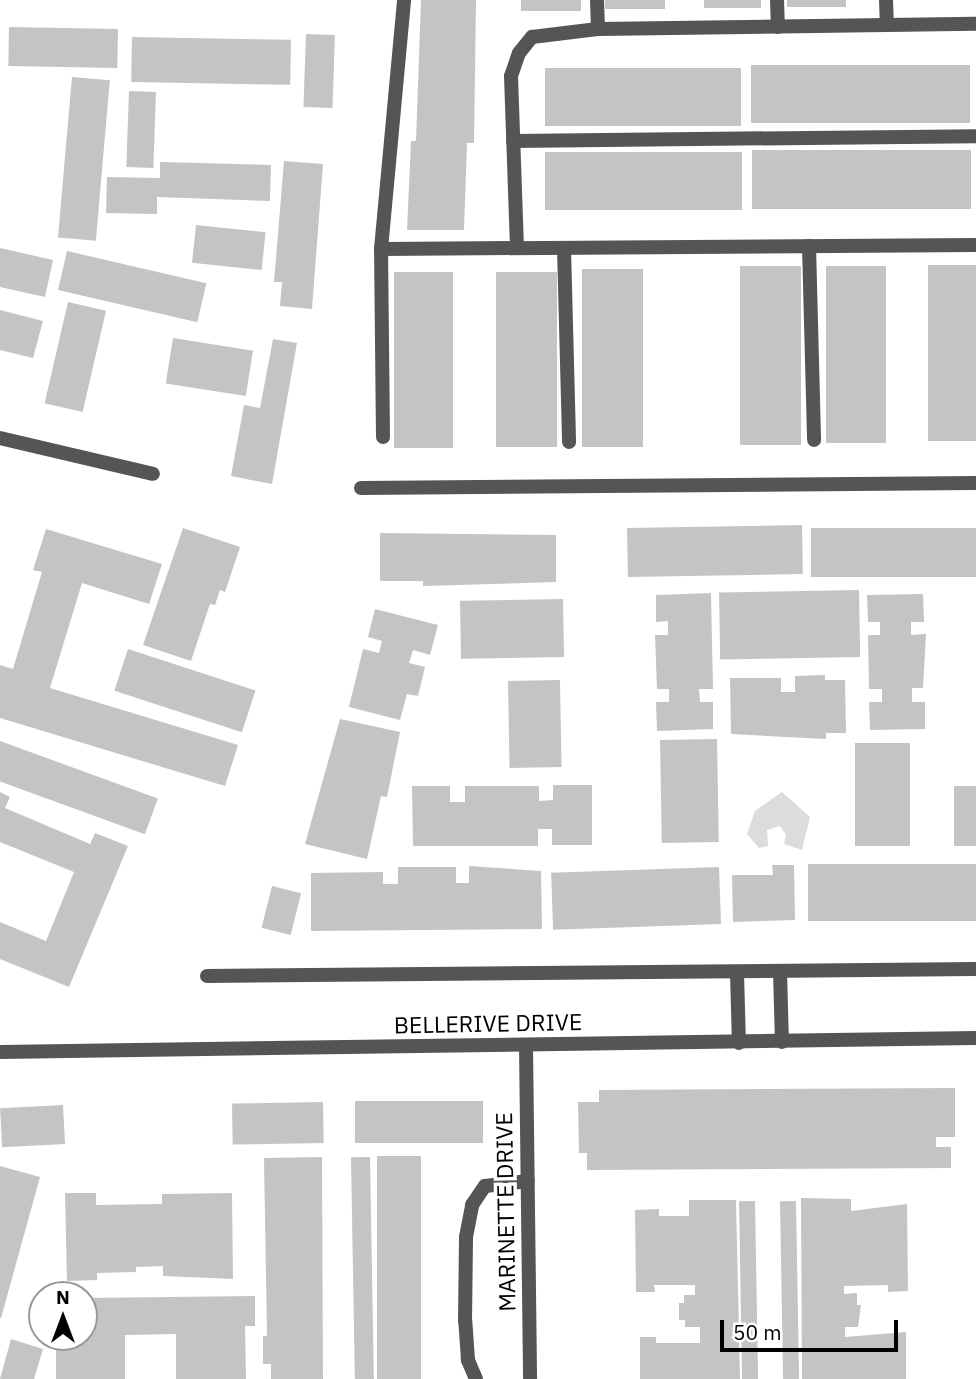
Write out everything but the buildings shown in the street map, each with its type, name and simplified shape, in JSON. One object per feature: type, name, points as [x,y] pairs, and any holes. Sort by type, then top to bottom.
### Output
[{"type":"street","points":[[383,437],[381,249],[404,0]]},
{"type":"street","points":[[597,0],[597,29]]},
{"type":"street","points":[[777,0],[778,27]]},
{"type":"street","points":[[886,0],[887,24]]},
{"type":"street","points":[[517,248],[511,76],[519,53],[532,37],[597,29],[976,24]]},
{"type":"street","points":[[513,141],[976,136]]},
{"type":"street","points":[[381,249],[976,245]]},
{"type":"street","points":[[809,246],[814,440]]},
{"type":"street","points":[[564,248],[569,442]]},
{"type":"street","points":[[0,438],[153,474]]},
{"type":"street","points":[[361,488],[976,483]]},
{"type":"street","points":[[207,976],[664,974],[976,969]]},
{"type":"street","points":[[780,972],[782,1042]]},
{"type":"street","points":[[737,973],[739,1043]]},
{"type":"street","name":"BELLERIVE DRIVE","points":[[0,1052],[976,1038]]},
{"type":"street","name":"MARINETTE DRIVE","points":[[526,1045],[530,1379]]},
{"type":"street","points":[[476,1379],[468,1360],[465,1321],[468,1220],[477,1194],[485,1186],[528,1181]]},
{"type":"shaded area","points":[[782,792],[810,817],[802,850],[784,844],[786,835],[780,826],[767,830],[768,846],[759,848],[747,834],[755,811]]}]
